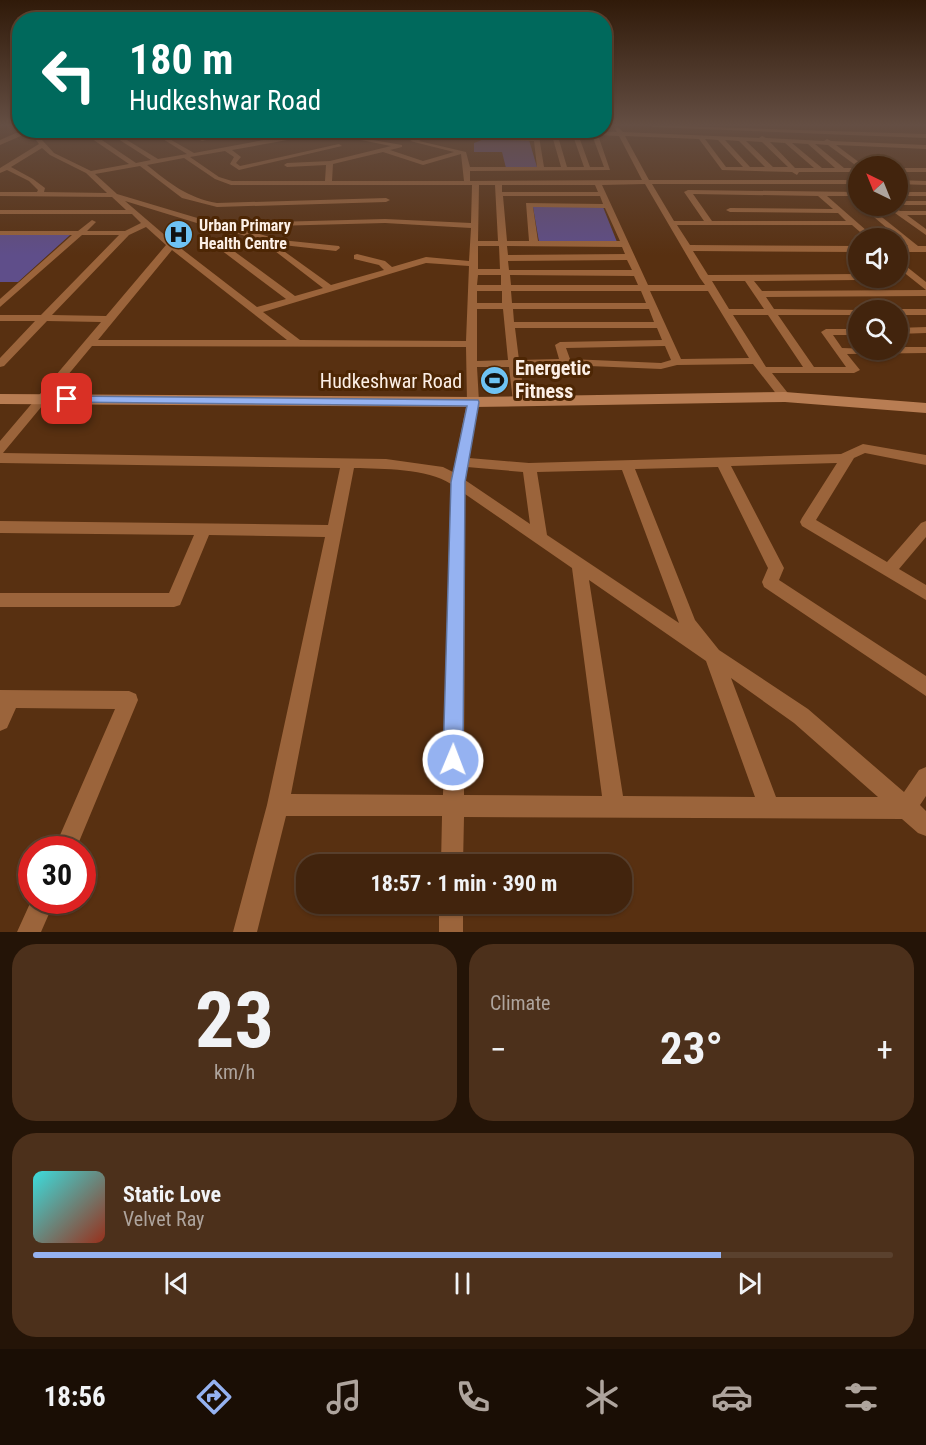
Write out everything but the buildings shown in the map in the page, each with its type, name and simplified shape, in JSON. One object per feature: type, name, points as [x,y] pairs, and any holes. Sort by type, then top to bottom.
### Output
[{"type":"main road","name":"Hudkeshwar Road","points":[[0,399],[519,402],[785,397],[926,408]]},
{"type":"street","points":[[81,168],[90,173],[171,245],[297,343]]},
{"type":"street","points":[[90,173],[122,168]]},
{"type":"street","points":[[144,168],[181,195],[197,203],[250,204],[386,200]]},
{"type":"street","points":[[204,168],[223,182],[231,183],[328,181],[848,182]]},
{"type":"street","points":[[230,170],[237,168]]},
{"type":"street","points":[[328,181],[329,168]]},
{"type":"street","points":[[452,854],[458,482],[473,402],[471,344],[474,226],[471,182],[467,169],[608,168]]},
{"type":"street","points":[[639,168],[760,366],[785,397]]},
{"type":"street","points":[[3,169],[31,180],[42,190],[39,194]]},
{"type":"street","points":[[724,170],[739,182]]},
{"type":"street","points":[[724,170],[848,170]]},
{"type":"street","points":[[794,170],[859,228]]},
{"type":"street","points":[[908,170],[926,170]]},
{"type":"street","points":[[211,174],[220,172]]},
{"type":"street","points":[[498,181],[509,325],[519,402]]},
{"type":"street","points":[[597,181],[677,362]]},
{"type":"street","points":[[908,182],[926,183]]},
{"type":"street","points":[[710,223],[688,192],[848,194]]},
{"type":"street","points":[[714,193],[721,200],[828,201]]},
{"type":"street","points":[[0,194],[114,195],[196,220],[238,225],[385,221],[474,226]]},
{"type":"street","points":[[499,194],[603,194]]},
{"type":"street","points":[[908,194],[926,194]]},
{"type":"street","points":[[908,203],[926,203]]},
{"type":"street","points":[[238,225],[250,204]]},
{"type":"street","points":[[534,244],[529,205],[608,206]]},
{"type":"street","points":[[738,223],[727,208],[840,211]]},
{"type":"street","points":[[0,212],[133,212]]},
{"type":"street","points":[[908,213],[926,213]]},
{"type":"street","points":[[877,216],[921,249]]},
{"type":"street","points":[[903,216],[926,233]]},
{"type":"street","points":[[196,220],[199,229]]},
{"type":"street","points":[[0,304],[92,222]]},
{"type":"street","points":[[0,364],[46,319],[126,233],[147,223]]},
{"type":"street","points":[[216,223],[264,241],[336,248]]},
{"type":"street","points":[[672,223],[853,223]]},
{"type":"street","points":[[913,223],[926,224]]},
{"type":"street","points":[[0,233],[126,233]]},
{"type":"street","points":[[264,241],[329,288]]},
{"type":"street","points":[[474,243],[625,244]]},
{"type":"street","points":[[0,450],[171,245]]},
{"type":"street","points":[[224,248],[293,299]]},
{"type":"street","points":[[687,248],[848,249]]},
{"type":"street","points":[[357,257],[382,263],[390,270]]},
{"type":"street","points":[[504,258],[631,257]]},
{"type":"street","points":[[255,311],[426,260],[505,272],[638,273]]},
{"type":"street","points":[[908,272],[926,287]]},
{"type":"street","points":[[908,276],[913,276]]},
{"type":"street","points":[[705,278],[848,277]]},
{"type":"street","points":[[748,278],[811,370]]},
{"type":"street","points":[[0,286],[20,286]]},
{"type":"street","points":[[473,288],[711,288]]},
{"type":"street","points":[[759,294],[926,294]]},
{"type":"street","points":[[472,306],[652,306]]},
{"type":"street","points":[[726,312],[848,312]]},
{"type":"street","points":[[908,312],[926,312]]},
{"type":"street","points":[[0,318],[110,319]]},
{"type":"street","points":[[509,325],[660,325]]},
{"type":"street","points":[[908,331],[926,330]]},
{"type":"street","points":[[472,364],[514,365],[565,362],[661,366],[677,362],[811,370],[854,370],[826,332],[848,332]]},
{"type":"street","points":[[90,343],[471,344]]},
{"type":"street","points":[[565,362],[560,345],[668,343]]},
{"type":"street","points":[[839,351],[926,350]]},
{"type":"street","points":[[462,462],[529,468],[843,458],[862,448],[926,460]]},
{"type":"street","points":[[849,455],[807,522],[926,593]]},
{"type":"street","points":[[0,458],[386,464],[443,472],[801,716],[926,825]]},
{"type":"street","points":[[722,462],[777,568],[770,582],[926,687]]},
{"type":"street","points":[[245,932],[278,805],[348,463]]},
{"type":"street","points":[[627,465],[688,624],[713,656],[769,807]]},
{"type":"street","points":[[529,468],[540,537]]},
{"type":"street","points":[[0,527],[334,531]]},
{"type":"street","points":[[889,570],[926,527]]},
{"type":"street","points":[[0,600],[174,600],[204,530]]},
{"type":"street","points":[[579,564],[614,807]]},
{"type":"street","points":[[0,721],[6,699],[129,700],[71,836]]},
{"type":"street","points":[[906,808],[926,777]]},
{"type":"street","points":[[278,805],[906,808]]},
{"type":"street","points":[[29,932],[37,914]]},
{"type":"street","points":[[451,932],[452,914]]},
{"type":"shaded area","points":[[533,207],[603,207],[617,242],[539,242]]},
{"type":"shaded area","points":[[0,234],[70,235],[18,282],[0,282]]},
{"type":"place","name":"Urban Primary Health Centre","points":[[178,234]]},
{"type":"place","name":"Energetic Fitness","points":[[494,380]]},
{"type":"route","points":[[67,399],[473,402],[458,482],[453,760]]}]
